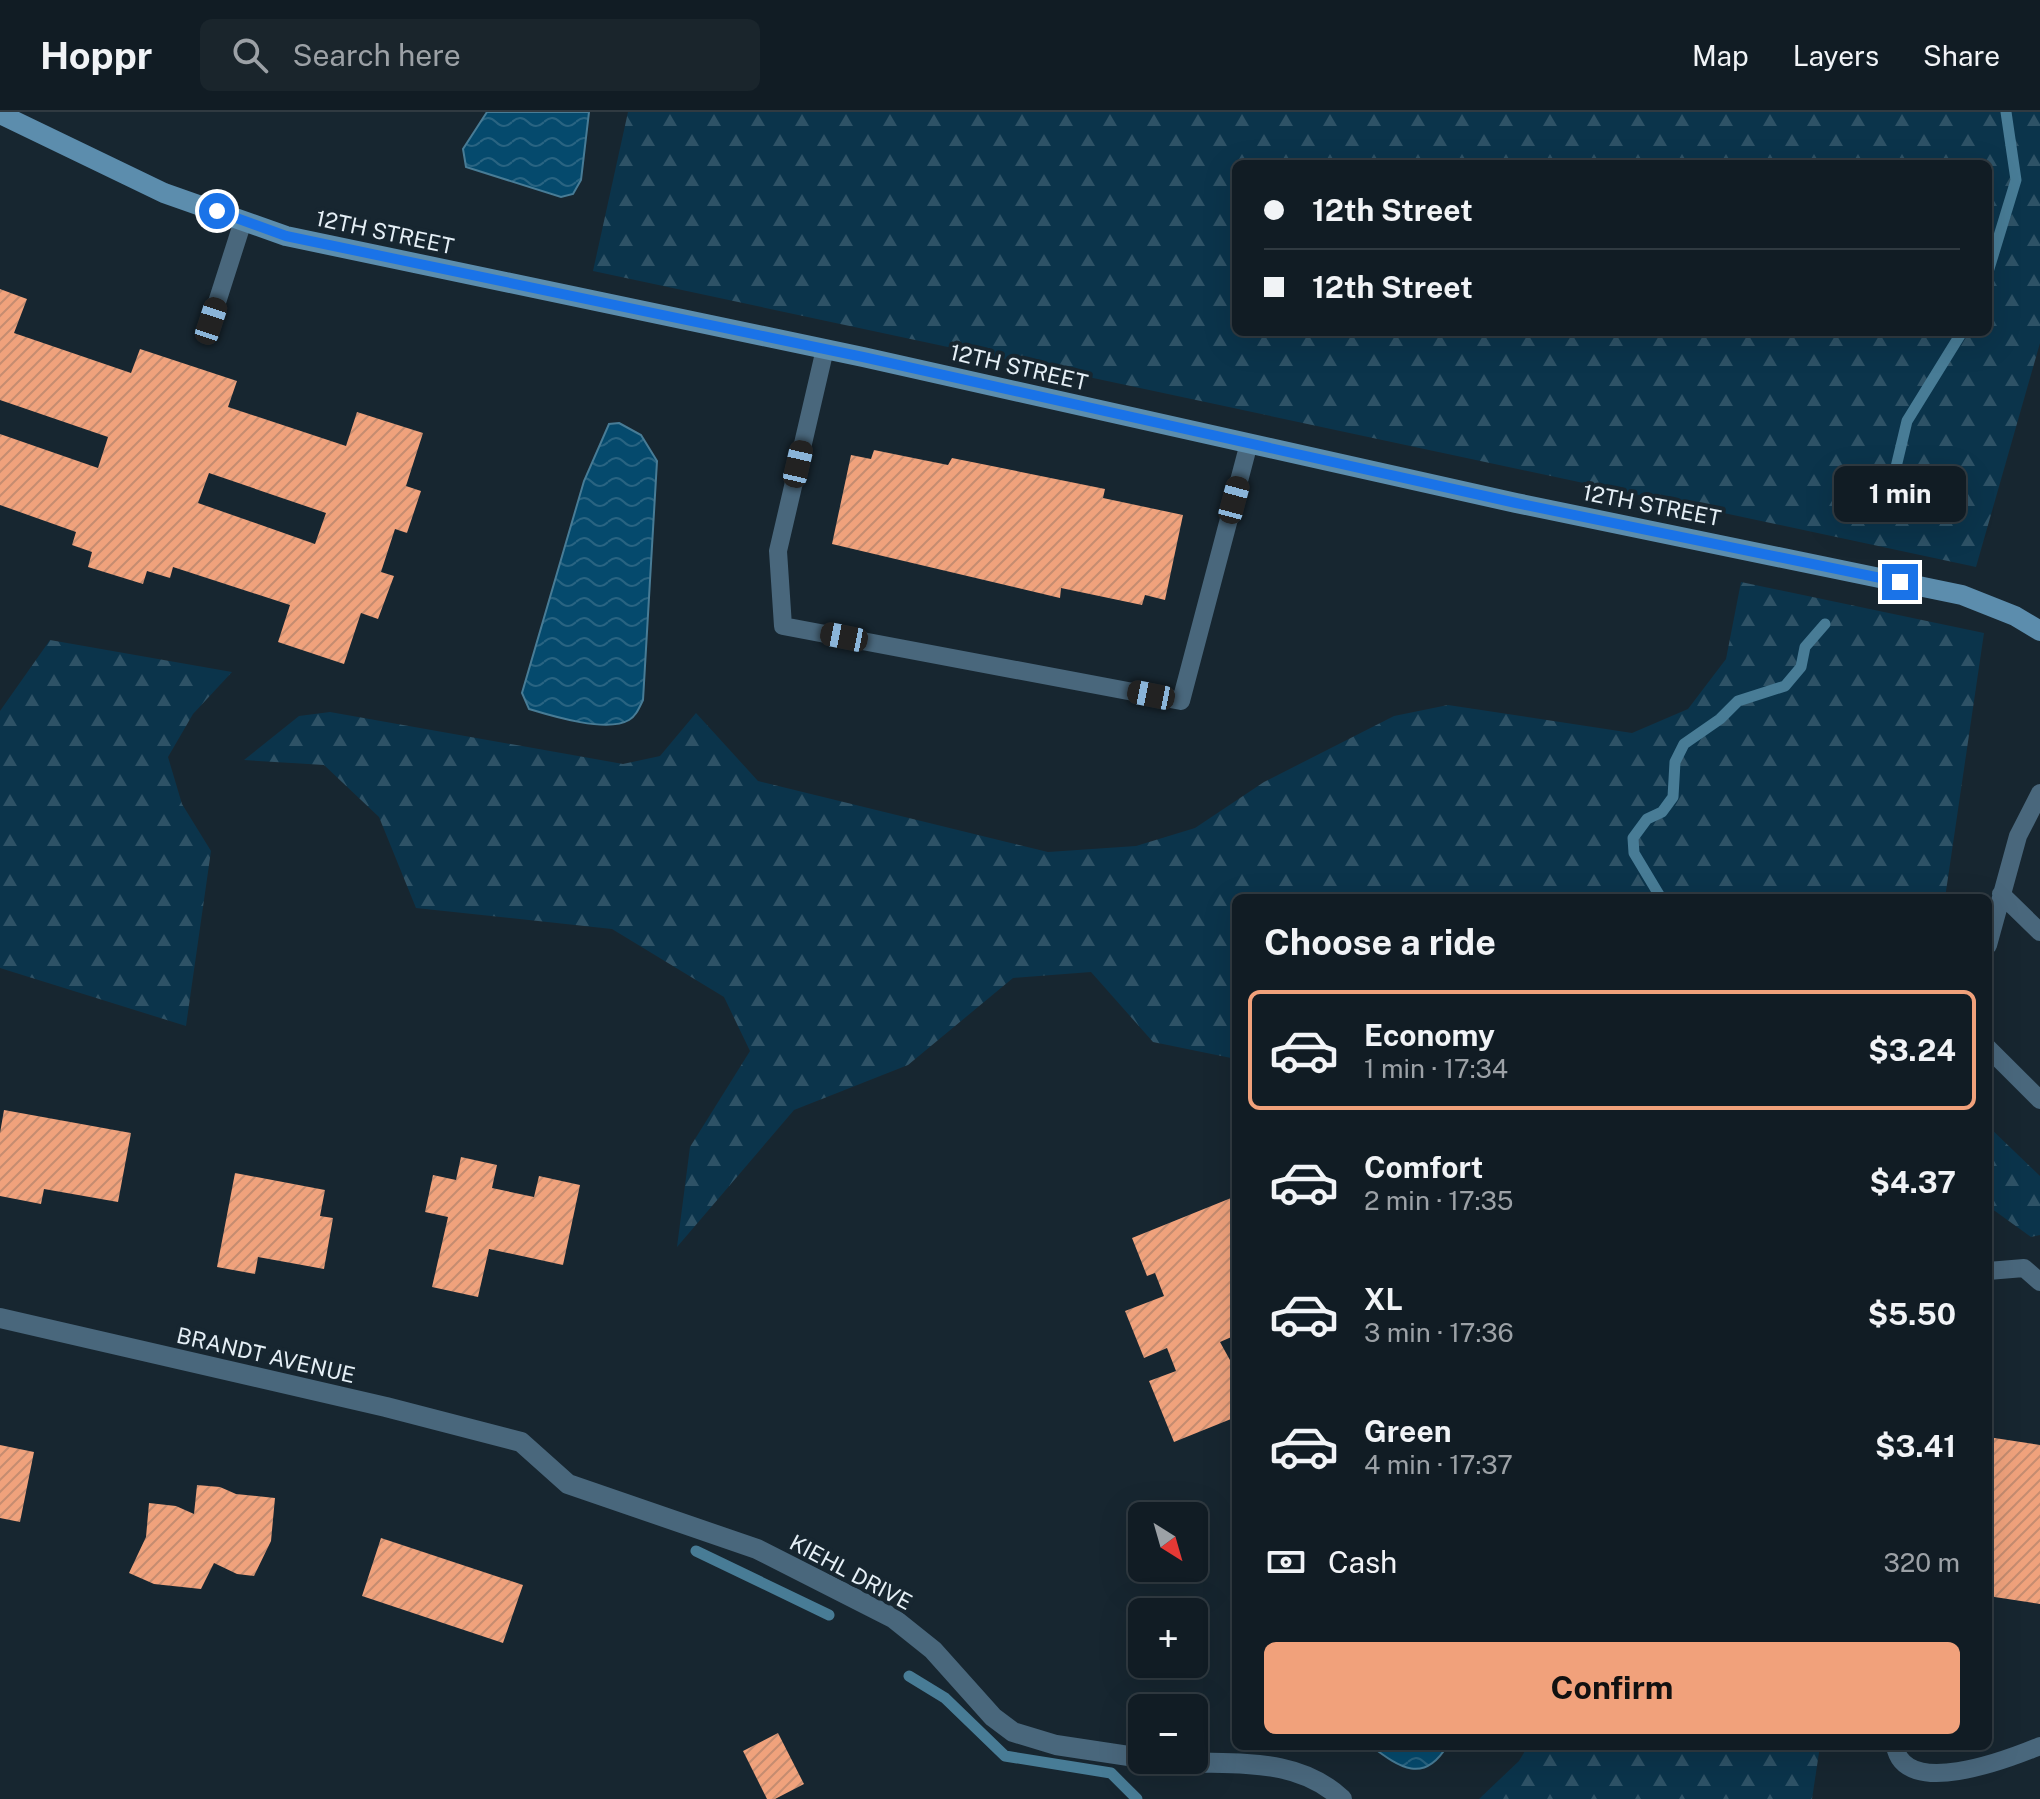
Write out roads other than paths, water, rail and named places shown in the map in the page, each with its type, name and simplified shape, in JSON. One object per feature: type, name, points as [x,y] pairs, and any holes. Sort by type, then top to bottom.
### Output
[{"type":"main road","name":"12TH STREET","points":[[0,114],[164,193],[286,236],[825,349],[1516,503],[1962,595],[2015,616],[2040,631]]},
{"type":"street","name":"BRANDT AVENUE","points":[[0,1318],[386,1407],[521,1442]]},
{"type":"street","name":"KIEHL DRIVE","points":[[521,1442],[568,1484],[757,1549],[893,1618],[933,1650],[993,1717],[1013,1732],[1056,1745],[1128,1756]]},
{"type":"street","points":[[1208,1762],[1278,1765],[1310,1776],[1342,1799]]},
{"type":"lane","points":[[211,321],[243,221]]},
{"type":"lane","points":[[825,349],[778,551],[783,626],[1181,701],[1249,443]]},
{"type":"lane","points":[[1992,929],[2018,836],[2039,795]]},
{"type":"lane","points":[[2001,894],[2040,932]]},
{"type":"lane","points":[[1992,1052],[2040,1100]]},
{"type":"lane","points":[[1992,1271],[2032,1266],[2040,1282]]},
{"type":"lane","points":[[1895,1750],[1896,1757],[1905,1770],[1919,1777],[1946,1779],[1981,1770],[2040,1746]]},
{"type":"water","points":[[487,112],[589,112],[581,180],[573,194],[561,197],[466,167],[463,149]]},
{"type":"water","points":[[619,423],[641,435],[657,461],[643,700],[629,720],[607,725],[565,719],[529,709],[522,693],[584,481],[609,424]]},
{"type":"water","points":[[1377,1750],[1444,1750],[1430,1765],[1420,1768],[1402,1766]]},
{"type":"waterway","points":[[1992,259],[2016,180],[2006,112]]},
{"type":"waterway","points":[[1891,488],[1907,421],[1960,336]]},
{"type":"waterway","points":[[1659,894],[1634,853],[1633,838],[1647,819],[1662,812],[1673,797],[1675,762],[1684,744],[1720,719],[1738,701],[1785,686],[1801,667],[1805,647],[1825,624]]},
{"type":"waterway","points":[[696,1551],[829,1615]]},
{"type":"waterway","points":[[909,1676],[945,1698],[1005,1756],[1111,1773],[1137,1799]]}]
